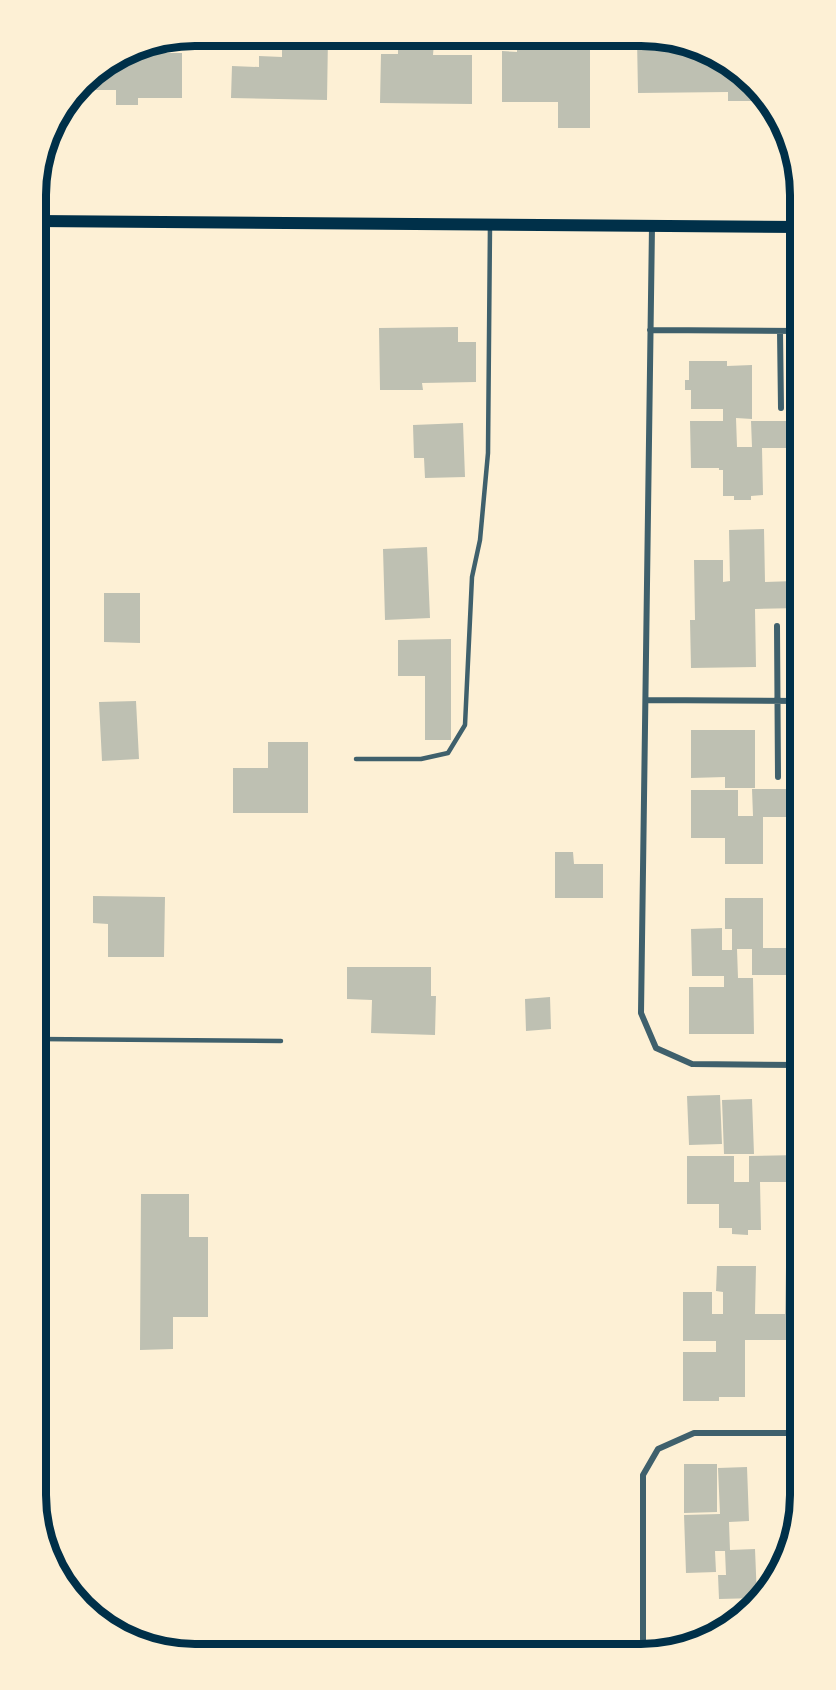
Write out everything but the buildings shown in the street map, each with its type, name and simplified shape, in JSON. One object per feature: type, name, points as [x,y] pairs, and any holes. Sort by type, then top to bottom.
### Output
[{"type":"main road","points":[[47,220],[790,227]]},
{"type":"street","points":[[652,226],[641,1013],[656,1048],[692,1064],[789,1065]]},
{"type":"street","points":[[650,330],[790,331]]},
{"type":"street","points":[[780,331],[781,408]]},
{"type":"street","points":[[777,626],[778,777]]},
{"type":"street","points":[[646,700],[790,701]]},
{"type":"street","points":[[643,1644],[643,1475],[658,1449],[694,1433],[789,1433]]},
{"type":"lane","points":[[356,759],[421,759],[448,753],[465,725],[472,577],[480,540],[489,453],[490,225]]},
{"type":"lane","points":[[46,1039],[281,1041]]}]
